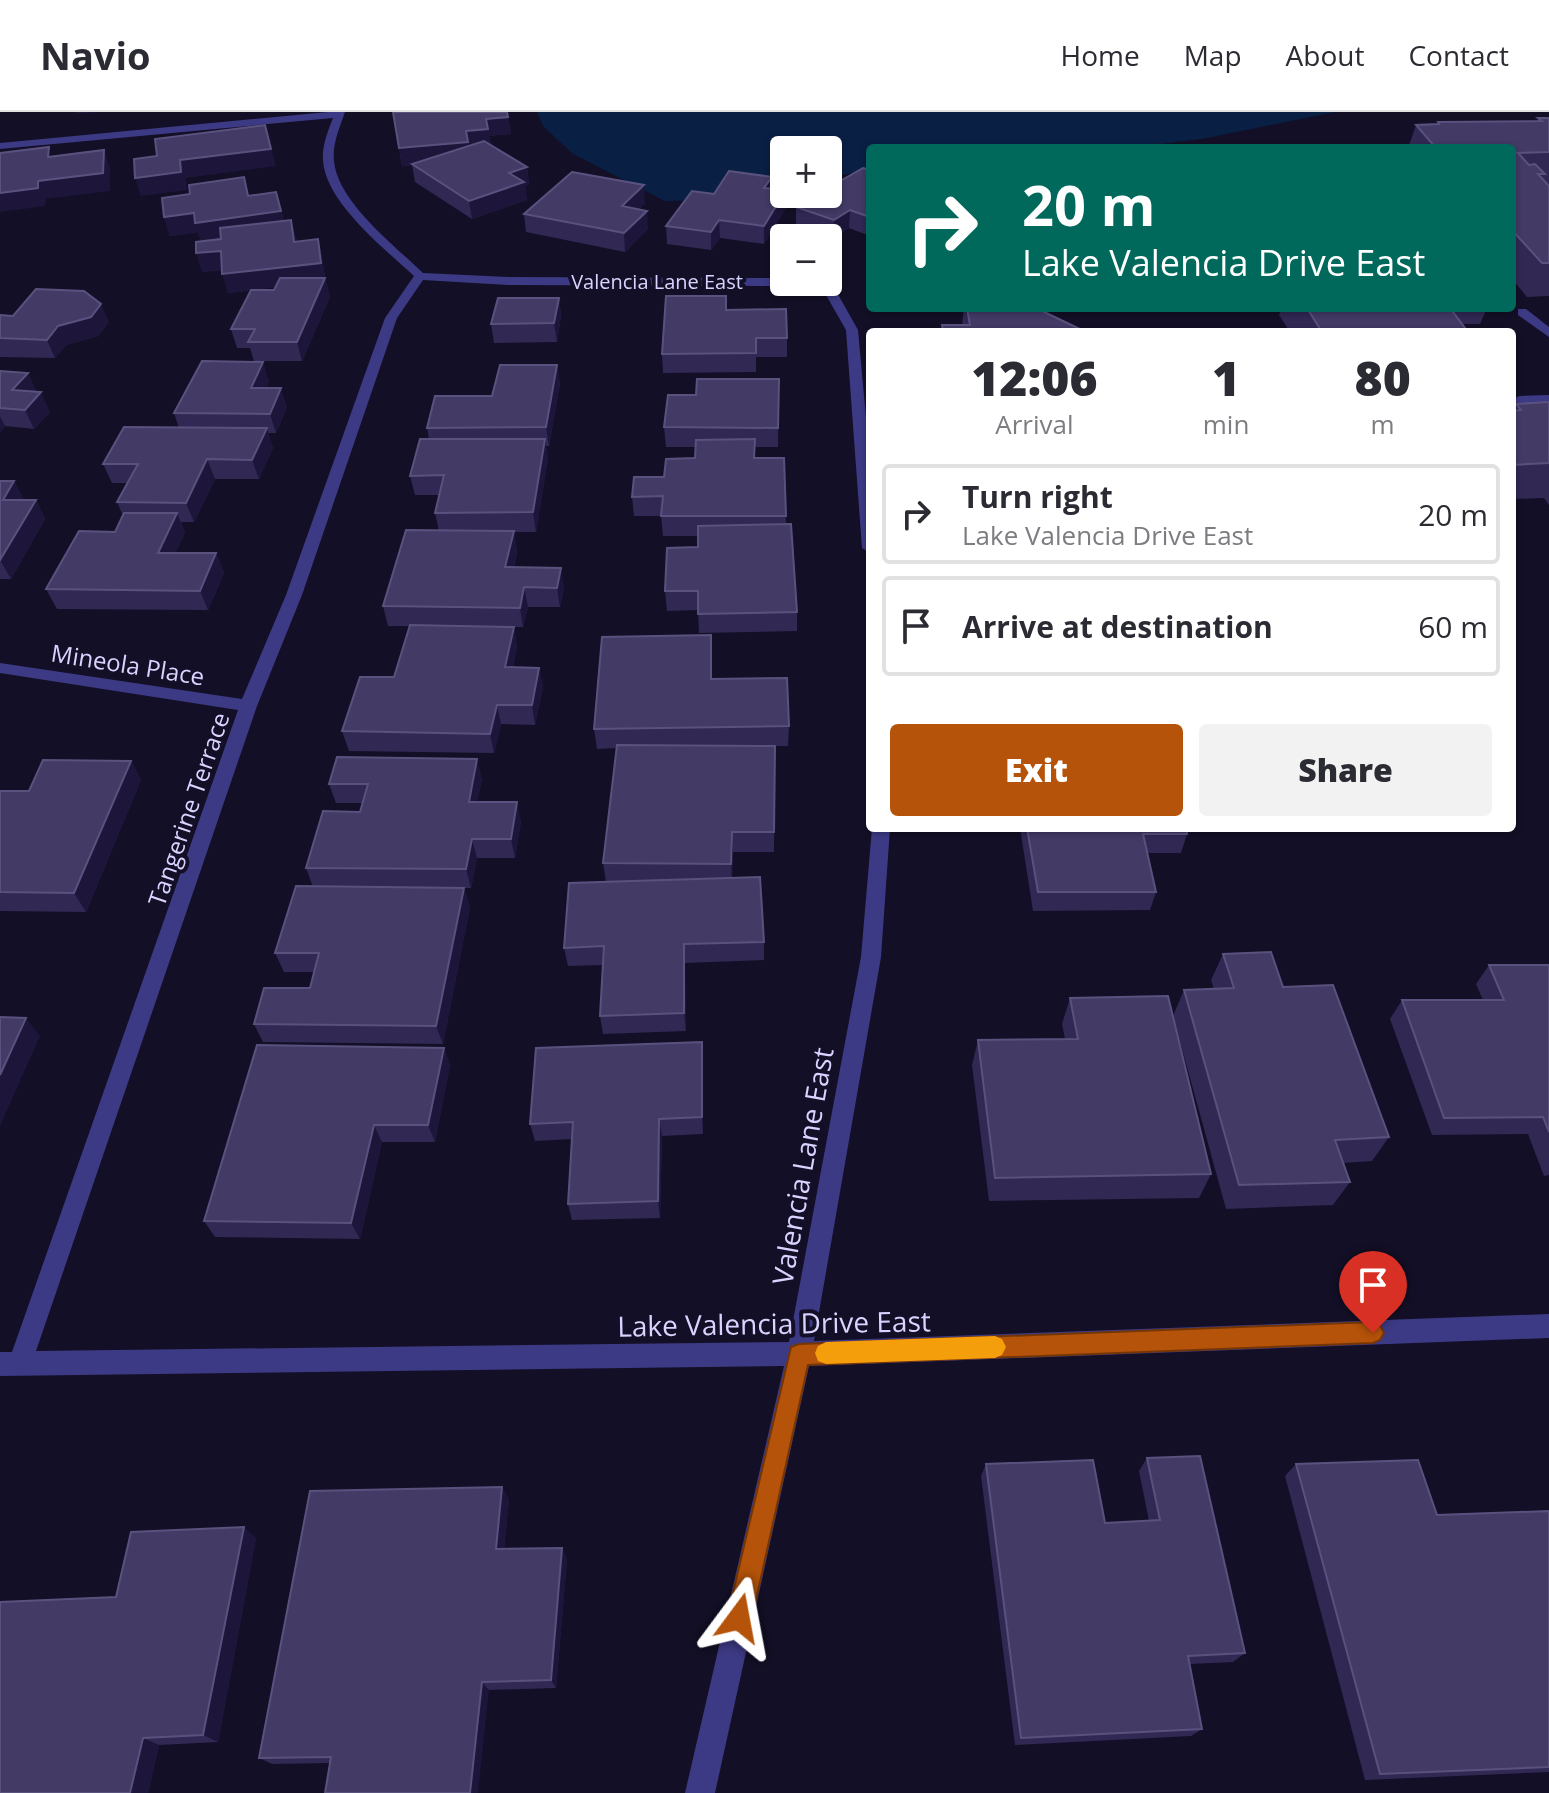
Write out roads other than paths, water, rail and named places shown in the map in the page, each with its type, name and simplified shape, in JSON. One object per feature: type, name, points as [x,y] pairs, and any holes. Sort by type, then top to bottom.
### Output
[{"type":"street","points":[[0,146],[340,113],[329,144],[329,166],[342,191],[368,224],[420,276]]},
{"type":"street","name":"Valencia Lane East","points":[[420,276],[508,281],[770,282],[831,292],[852,330],[866,500]]},
{"type":"street","name":"Tangerine Terrace","points":[[10,1365],[248,706],[294,595],[391,318],[420,276]]},
{"type":"street","points":[[1522,312],[1549,333]]},
{"type":"street","points":[[1519,400],[1549,399]]},
{"type":"street","name":"Mineola Place","points":[[0,668],[248,706]]},
{"type":"street","name":"Valencia Lane East","points":[[700,1793],[799,1354],[871,957],[881,832]]},
{"type":"street","name":"Lake Valencia Drive East","points":[[10,1365],[799,1354],[1549,1326]]},
{"type":"water","points":[[537,112],[1335,112],[1202,139],[1159,144],[866,144],[866,170],[842,175],[842,136],[770,136],[770,192],[727,200],[665,201],[573,154],[543,126]]}]
